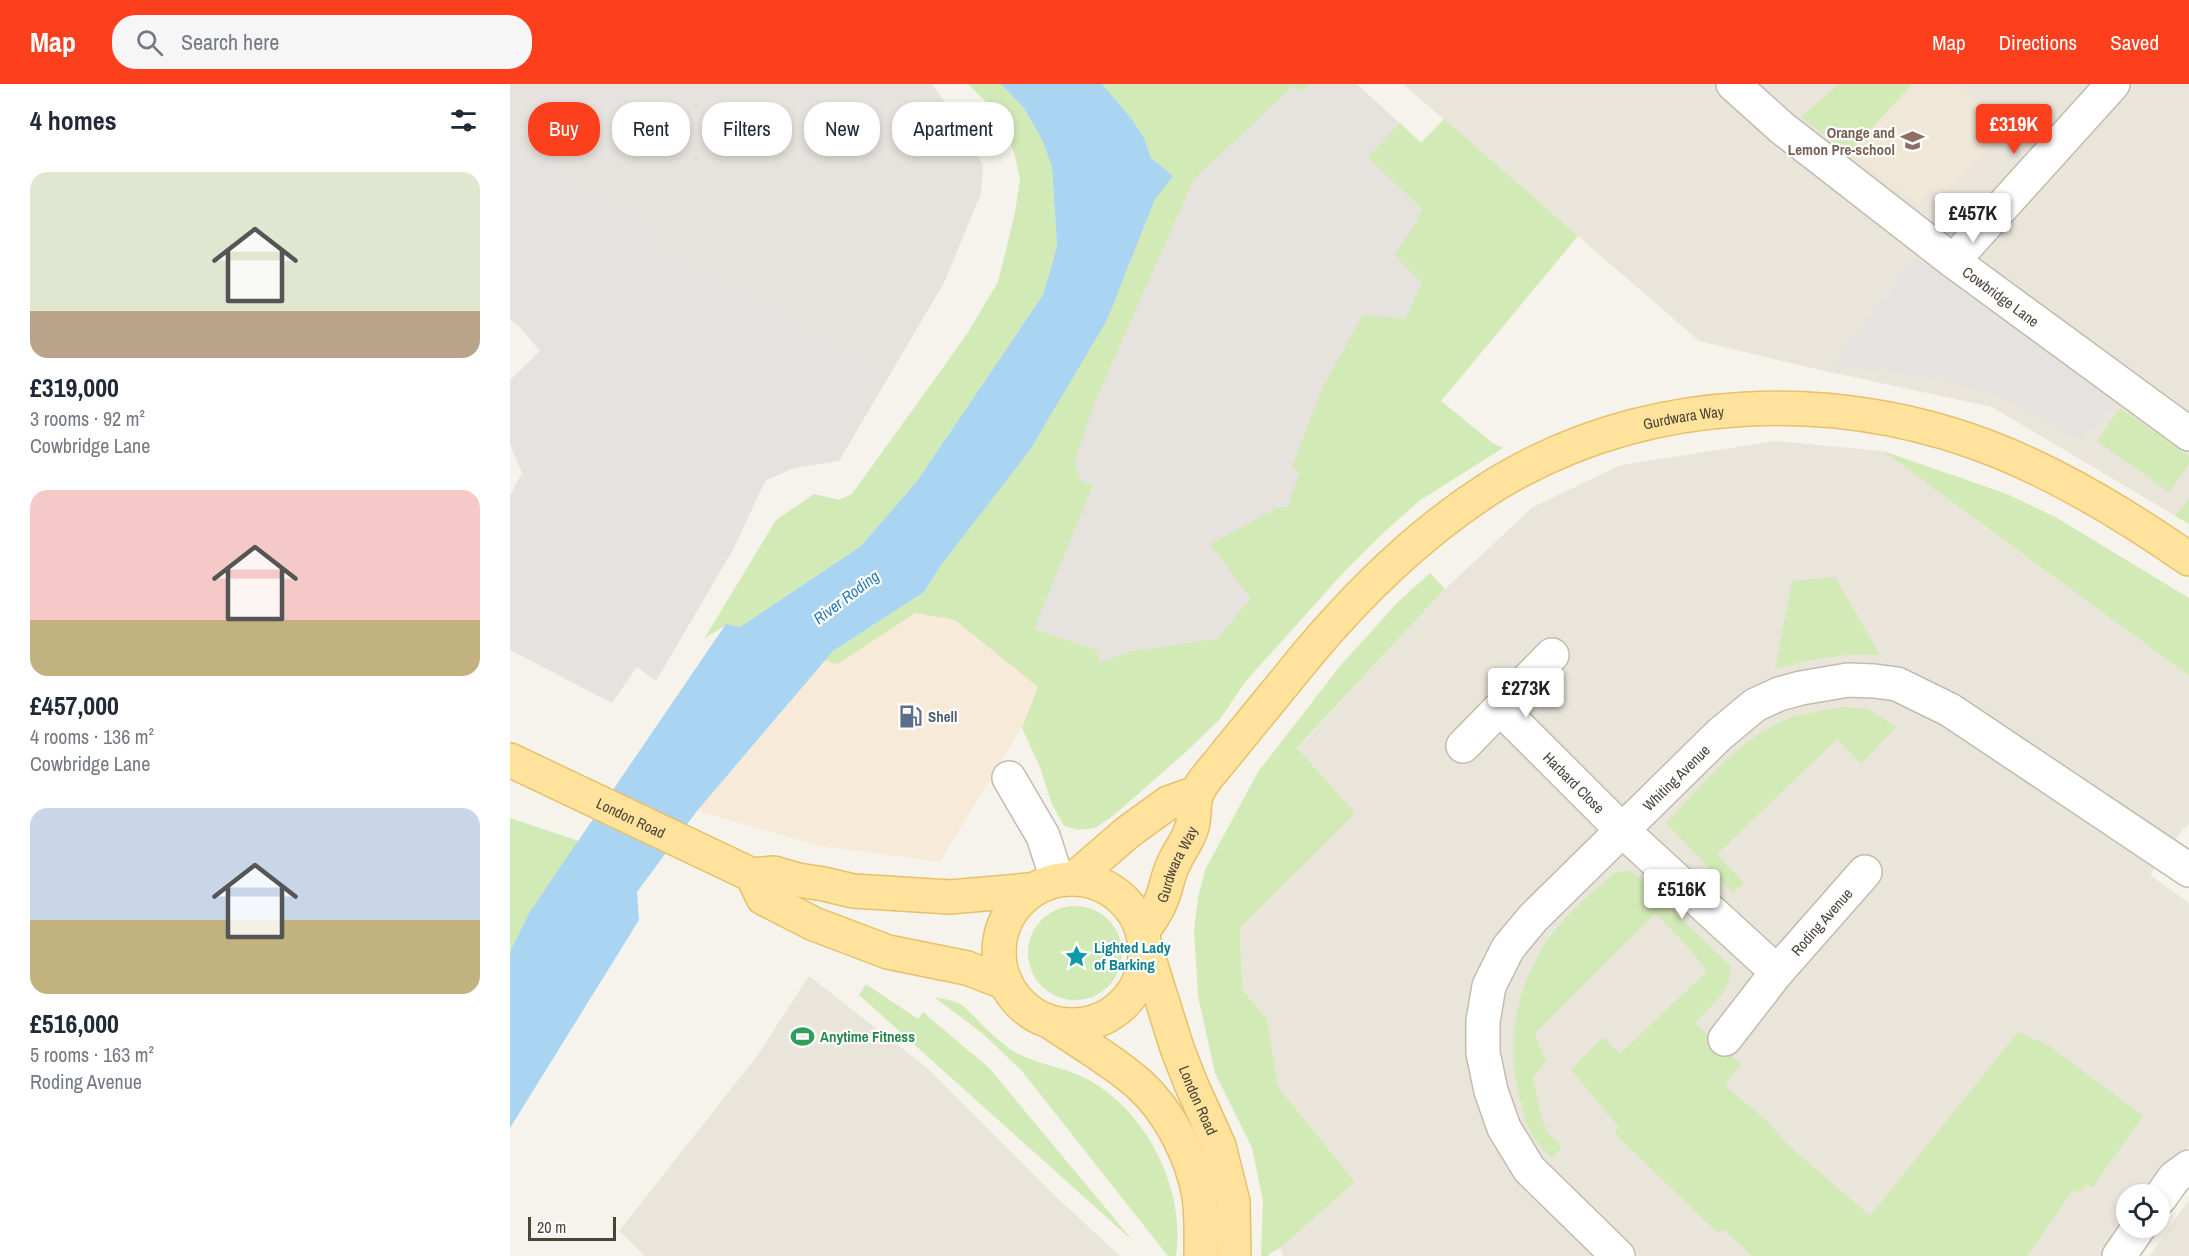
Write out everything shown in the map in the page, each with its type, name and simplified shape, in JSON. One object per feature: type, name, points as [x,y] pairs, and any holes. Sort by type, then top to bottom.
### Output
[{"type":"main road","name":"Gurdwara Way","points":[[1144,939],[1162,901],[1169,873],[1192,828],[1196,793],[1327,631],[1381,575],[1439,524],[1469,503],[1498,484],[1553,456],[1619,431],[1678,416],[1756,408],[1818,409],[1899,420],[1947,432],[2000,451],[2057,478],[2116,512],[2189,559]]},
{"type":"main road","name":"London Road","points":[[510,760],[752,875],[774,873],[853,891],[939,896],[1054,882]]},
{"type":"main road","points":[[1196,793],[1168,803],[1054,882],[1015,906],[1000,943],[1001,967],[1006,983],[1027,1010],[1050,1022],[1122,1071],[1139,1084],[1159,1106],[1189,1160],[1199,1196],[1202,1228],[1201,1256]]},
{"type":"main road","points":[[752,875],[763,898],[814,924],[888,952],[967,968],[1006,983]]},
{"type":"main road","points":[[1050,1022],[1068,1026],[1086,1025],[1104,1019],[1119,1009],[1132,995],[1141,979],[1145,961],[1144,939],[1134,914],[1124,901],[1110,891],[1054,882]]},
{"type":"main road","name":"London Road","points":[[1144,939],[1191,1084],[1219,1146],[1233,1202],[1234,1256]]},
{"type":"street","name":"Cowbridge Lane","points":[[1732,84],[1782,128],[1953,261],[2189,434]]},
{"type":"street","points":[[1953,261],[2113,84]]},
{"type":"street","points":[[1463,746],[1552,655]]},
{"type":"street","name":"Whiting Avenue","points":[[1618,1256],[1528,1169],[1504,1128],[1494,1100],[1483,1053],[1483,1021],[1489,986],[1508,948],[1533,918],[1719,735],[1755,705],[1779,694],[1823,683],[1848,680],[1897,684],[1950,710],[2189,870]]},
{"type":"street","name":"Harbard Close","points":[[1500,708],[1622,830]]},
{"type":"street","points":[[1009,778],[1043,836],[1054,882]]},
{"type":"street","points":[[1622,830],[1777,972]]},
{"type":"street","name":"Roding Avenue","points":[[1725,1039],[1777,972],[1865,872]]},
{"type":"street","points":[[2170,1184],[2189,1167]]},
{"type":"street","points":[[2119,1256],[2131,1238]]},
{"type":"shaded area","points":[[510,84],[932,84],[944,102],[892,102],[892,156],[978,156],[983,165],[981,193],[945,281],[839,461],[788,469],[510,320]]},
{"type":"shaded area","points":[[1294,84],[1301,92],[1310,84],[1357,84],[1421,143],[1545,241],[1221,666],[1074,724],[941,565],[1155,199]]},
{"type":"shaded area","points":[[1403,84],[2189,84],[2189,524],[1992,407],[1699,341]]},
{"type":"shaded area","name":"Orange and Lemon Pre-school","points":[[1839,84],[1959,84],[2008,127],[1941,197],[1932,190],[1917,203],[1801,117]]},
{"type":"shaded area","points":[[510,150],[649,228],[640,245],[873,370],[826,453],[765,481],[734,548],[656,681],[637,667],[612,703],[510,650],[510,496],[522,473],[510,444],[510,380],[540,351],[510,316]]},
{"type":"shaded area","points":[[1915,257],[2114,403],[2083,442],[1995,394],[1927,376],[1831,365]]},
{"type":"shaded area","points":[[1775,441],[1883,451],[2189,676],[2189,824],[2150,875],[2189,903],[2189,1146],[2180,1154],[2158,1184],[2116,1184],[2116,1238],[2119,1238],[2107,1256],[1283,1256],[1280,1248],[1355,1182],[1278,1087],[1267,1019],[1242,989],[1240,928],[1354,813],[1297,749],[1445,589],[1533,507],[1621,465]]},
{"type":"shaded area","name":"Shell","points":[[924,592],[1066,701],[1021,728],[940,862],[819,846],[697,811],[833,651]]},
{"type":"shaded area","points":[[809,976],[926,1067],[1053,1194],[1120,1256],[645,1256],[619,1231],[757,1056]]},
{"type":"shaded area","points":[[2189,1201],[2189,1256],[2150,1256],[2162,1238],[2170,1238],[2170,1227]]},
{"type":"green space","points":[[968,84],[1001,84],[1024,108],[1043,142],[1052,167],[1057,246],[1043,295],[917,481],[861,546],[740,627],[726,625],[704,639],[776,520],[814,494],[839,500],[852,494],[967,334],[998,282],[1015,213],[1020,178],[1014,152],[1014,102],[986,102]]},
{"type":"green space","points":[[1102,84],[1310,84],[1301,92],[1294,85],[1194,179],[1094,404],[1074,464],[1082,482],[1093,485],[1034,629],[1099,651],[1099,663],[1128,652],[1217,639],[1251,598],[1210,544],[1277,508],[1288,507],[1299,473],[1292,467],[1322,388],[1363,315],[1405,319],[1422,283],[1395,255],[1423,210],[1368,157],[1400,123],[1421,143],[1444,119],[1578,236],[1441,401],[1493,443],[1503,448],[1419,501],[1382,534],[1344,572],[1246,681],[1220,719],[1113,816],[1095,828],[1078,830],[1064,826],[1052,804],[1040,767],[1022,728],[1038,687],[955,620],[915,613],[838,664],[825,660],[833,651],[924,592],[941,565],[1030,450],[1107,320],[1155,199],[1172,176],[1151,158],[1144,138],[1131,118]]},
{"type":"green space","points":[[1839,84],[1912,84],[1848,154],[1801,117]]},
{"type":"green space","points":[[2120,408],[2189,456],[2189,464],[2169,492],[2097,441]]},
{"type":"green space","points":[[1883,451],[2007,494],[2057,518],[2189,598],[2189,676]]},
{"type":"green space","points":[[2189,499],[2189,524],[2175,516]]},
{"type":"green space","points":[[1430,573],[1445,589],[1297,748],[1355,813],[1240,928],[1242,989],[1267,1019],[1278,1087],[1355,1182],[1280,1248],[1269,1256],[1261,1256],[1263,1201],[1252,1148],[1215,1073],[1198,996],[1194,930],[1198,898],[1205,870],[1258,772],[1340,666],[1397,603]]},
{"type":"green space","points":[[1835,577],[1880,655],[1840,656],[1775,669],[1792,581]]},
{"type":"green space","points":[[1844,707],[1868,709],[1896,727],[1861,764],[1837,739],[1717,854],[1744,883],[1733,893],[1666,823],[1722,764],[1754,738],[1789,718]]},
{"type":"green space","points":[[510,818],[579,841],[529,913],[510,952]]},
{"type":"green space","points":[[1630,871],[1637,876],[1731,967],[1724,991],[1695,1023],[1742,1065],[1725,1086],[1766,1120],[1789,1146],[1870,1216],[2018,1032],[2048,1045],[2143,1116],[2092,1188],[2086,1184],[2079,1194],[2073,1190],[2027,1256],[1752,1256],[1723,1229],[1718,1233],[1614,1133],[1619,1127],[1571,1070],[1603,1037],[1620,1054],[1707,971],[1684,943],[1655,914],[1535,1033],[1546,1062],[1533,1077],[1541,1117],[1548,1133],[1562,1147],[1552,1158],[1533,1136],[1526,1121],[1515,1077],[1513,1054],[1517,1011],[1523,990],[1531,969],[1555,930],[1576,907],[1614,873]]},
{"type":"green space","points":[[1075,906],[1093,910],[1108,920],[1118,935],[1122,953],[1118,971],[1108,986],[1093,996],[1075,1000],[1057,996],[1042,986],[1032,971],[1028,953],[1032,935],[1042,920],[1057,910]]},
{"type":"green space","points":[[866,984],[918,1019],[923,1012],[989,1068],[1133,1241],[859,995]]},
{"type":"green space","points":[[934,997],[962,1005],[993,1036],[1015,1052],[1087,1079],[1108,1093],[1128,1111],[1158,1154],[1168,1179],[1175,1205],[1178,1230],[1176,1256],[1168,1256],[1021,1070],[982,1033]]},
{"type":"water","name":"River Roding","points":[[1001,84],[1102,84],[1131,118],[1144,138],[1151,158],[1173,176],[1155,199],[1107,320],[1030,450],[941,565],[924,592],[833,651],[697,811],[637,892],[639,920],[510,1128],[510,952],[529,913],[726,624],[740,627],[861,546],[917,481],[1043,295],[1057,246],[1052,167],[1043,142],[1024,108]]},
{"type":"place","name":"Orange and Lemon Pre-school","points":[[1913,141]]},
{"type":"place","name":"Shell","points":[[910,716]]},
{"type":"place","name":"Lighted Lady of Barking","points":[[1076,956]]},
{"type":"place","name":"Anytime Fitness","points":[[802,1036]]}]
